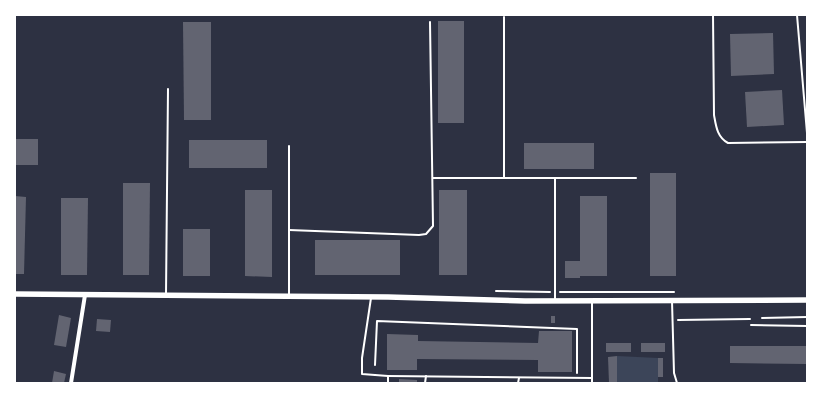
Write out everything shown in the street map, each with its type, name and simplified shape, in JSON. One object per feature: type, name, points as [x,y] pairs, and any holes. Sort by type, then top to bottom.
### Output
[{"type":"street","points":[[15,294],[371,297],[555,301],[672,299],[807,300]]},
{"type":"street","points":[[71,383],[85,295]]},
{"type":"lane","points":[[713,15],[714,115],[720,136],[728,143],[807,142]]},
{"type":"lane","points":[[798,15],[807,133]]},
{"type":"lane","points":[[504,17],[504,178]]},
{"type":"lane","points":[[288,230],[426,234],[433,226],[430,22]]},
{"type":"lane","points":[[166,295],[168,89]]},
{"type":"lane","points":[[289,146],[289,297]]},
{"type":"lane","points":[[433,178],[636,178]]},
{"type":"lane","points":[[555,178],[555,301]]},
{"type":"lane","points":[[371,297],[362,358],[362,374],[388,376],[592,378]]},
{"type":"lane","points":[[672,299],[674,373],[677,383]]},
{"type":"lane","points":[[592,301],[592,383]]},
{"type":"lane","points":[[751,325],[807,326]]},
{"type":"lane","points":[[388,376],[388,383]]},
{"type":"lane","points":[[426,376],[426,383]]},
{"type":"lane","points":[[518,383],[519,378]]},
{"type":"path","points":[[760,318],[807,317]]},
{"type":"path","points":[[672,320],[752,318]]},
{"type":"path","points":[[375,365],[377,321],[577,328],[577,378]]},
{"type":"shaded area","points":[[617,356],[658,358],[658,383],[617,383]]},
{"type":"building","points":[[438,21],[464,21],[464,123],[438,123]]},
{"type":"building","points":[[183,22],[211,22],[211,120],[184,120]]},
{"type":"building","points":[[773,33],[774,74],[731,76],[730,34]]},
{"type":"building","points":[[782,90],[784,125],[747,127],[745,92]]},
{"type":"building","points":[[15,139],[38,139],[38,165],[15,165]]},
{"type":"building","points":[[189,140],[267,140],[267,168],[189,168]]},
{"type":"building","points":[[524,143],[594,143],[594,169],[524,169]]},
{"type":"building","points":[[650,173],[676,173],[676,276],[650,276]]},
{"type":"building","points":[[123,183],[150,183],[149,275],[123,275]]},
{"type":"building","points":[[245,190],[272,190],[272,277],[245,276]]},
{"type":"building","points":[[439,190],[467,190],[467,275],[439,275]]},
{"type":"building","points":[[15,196],[26,197],[24,274],[15,274]]},
{"type":"building","points":[[580,196],[607,196],[607,276],[580,276],[580,278],[565,278],[565,261],[580,261]]},
{"type":"building","points":[[61,198],[88,198],[87,275],[61,275]]},
{"type":"building","points":[[183,229],[210,229],[210,276],[183,276]]},
{"type":"building","points":[[315,240],[400,240],[400,275],[315,275]]},
{"type":"building","points":[[59,315],[71,318],[66,347],[54,345]]},
{"type":"building","points":[[551,316],[555,316],[555,323],[551,323]]},
{"type":"building","points":[[97,319],[111,320],[110,332],[96,331]]},
{"type":"building","points":[[539,331],[572,331],[572,372],[538,372],[538,360],[417,359],[417,370],[387,370],[387,334],[418,335],[418,341],[538,343]]},
{"type":"building","points":[[606,343],[631,343],[631,352],[606,352]]},
{"type":"building","points":[[641,343],[665,343],[665,352],[641,352]]},
{"type":"building","points":[[730,346],[807,346],[807,364],[730,363]]},
{"type":"building","points":[[617,356],[617,383],[609,383],[608,357]]},
{"type":"building","points":[[658,358],[663,358],[663,377],[658,377]]},
{"type":"building","points":[[54,371],[66,374],[64,383],[52,383]]},
{"type":"building","points":[[399,379],[417,380],[417,383],[399,383]]}]
